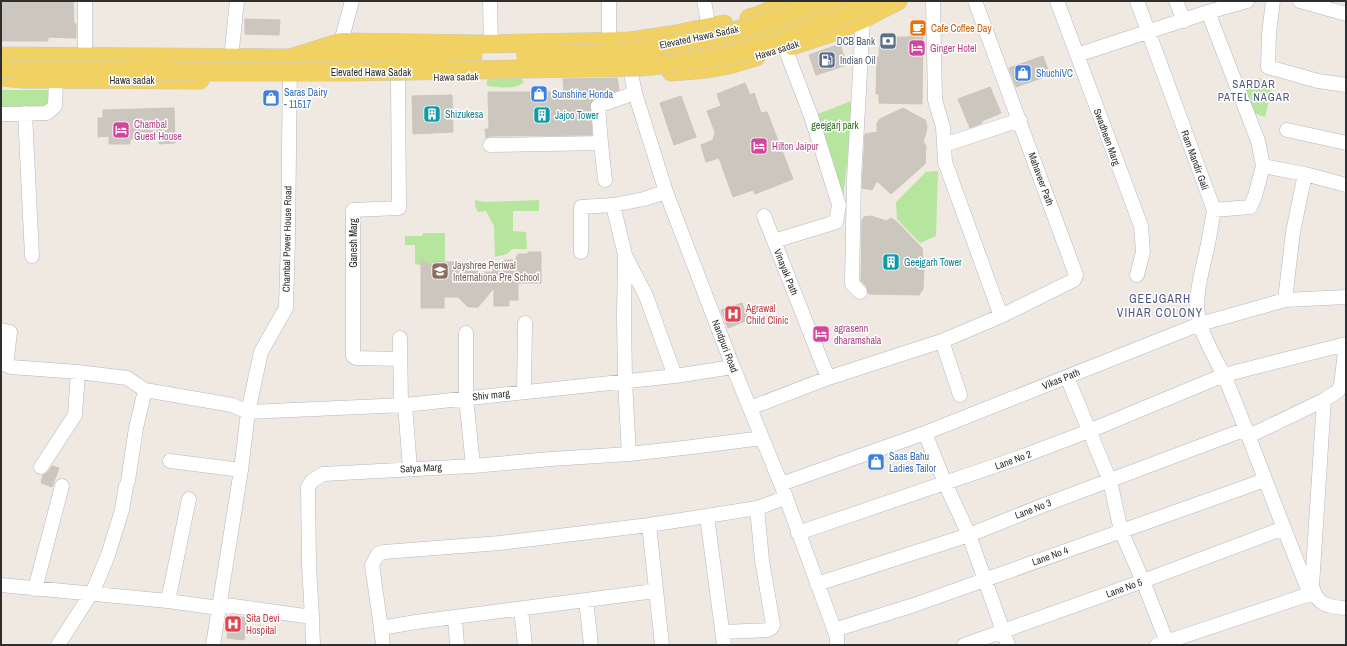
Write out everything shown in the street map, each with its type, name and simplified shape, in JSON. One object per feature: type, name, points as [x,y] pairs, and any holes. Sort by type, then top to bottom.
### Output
[{"type":"main road","name":"Hawa sadak","points":[[1,77],[24,79],[290,81],[570,74],[630,58],[709,28],[759,15],[793,1]]},
{"type":"main road","name":"Elevated Hawa Sadak","points":[[290,58],[525,55],[619,52],[676,43],[718,34],[763,22],[816,1]]},
{"type":"main road","points":[[630,58],[692,50],[755,35],[829,8],[842,1]]},
{"type":"main road","name":"Elevated Hawa Sadak","points":[[1,69],[348,72],[641,67],[680,64],[727,56],[776,42],[834,20],[875,1]]},
{"type":"main road","name":"Hawa sadak","points":[[1,56],[290,58],[341,42],[491,44],[609,42],[630,58],[707,69],[729,65],[831,33],[898,1]]},
{"type":"street","points":[[85,1],[85,56]]},
{"type":"street","points":[[231,58],[237,1]]},
{"type":"street","points":[[341,42],[352,1]]},
{"type":"street","points":[[490,1],[491,44]]},
{"type":"street","points":[[609,1],[609,42]]},
{"type":"street","points":[[704,1],[709,28]]},
{"type":"street","points":[[933,1],[935,100],[943,127],[945,162],[1001,316]]},
{"type":"street","name":"Mahaveer Path","points":[[750,408],[828,378],[942,341],[1001,316],[1074,280],[1076,275],[975,1]]},
{"type":"street","name":"Swadheen Marg","points":[[1057,1],[1141,226],[1143,252],[1137,275]]},
{"type":"street","name":"Ram Mandir Gali","points":[[1137,1],[1214,210]]},
{"type":"street","points":[[1176,1],[1184,21]]},
{"type":"street","points":[[1076,54],[1247,1]]},
{"type":"street","points":[[1273,1],[1269,33],[1268,67],[1318,81],[1346,86]]},
{"type":"street","points":[[1300,1],[1346,14]]},
{"type":"street","points":[[1067,377],[1110,481],[1121,531],[1143,581],[1164,644],[1310,594],[1224,375],[1200,324],[1197,303],[1200,276],[1214,210],[1250,207],[1255,196],[1263,166],[1258,141],[1208,12]]},
{"type":"street","points":[[860,292],[852,284],[854,179],[863,19]]},
{"type":"street","name":"Vinayak Path","points":[[785,48],[811,116],[839,205],[836,222],[774,241],[828,378]]},
{"type":"street","name":"Chambal Power House Road","points":[[248,412],[261,352],[286,308],[290,58]]},
{"type":"street","name":"Nandpuri Road","points":[[630,58],[635,93],[666,192],[733,367],[781,484],[837,637],[837,645]]},
{"type":"street","name":"Ganesh Marg","points":[[398,78],[399,208],[353,210],[353,356],[356,358],[400,359]]},
{"type":"street","points":[[1,114],[48,113],[55,106],[56,79]]},
{"type":"street","points":[[605,180],[598,106],[635,93]]},
{"type":"street","points":[[25,113],[32,256]]},
{"type":"street","points":[[944,145],[1020,120]]},
{"type":"street","points":[[1287,130],[1346,143]]},
{"type":"street","points":[[490,145],[601,143]]},
{"type":"street","points":[[1263,166],[1305,174],[1346,185]]},
{"type":"street","points":[[1285,300],[1293,232],[1305,174]]},
{"type":"street","points":[[580,252],[581,207],[613,206],[666,192]]},
{"type":"street","points":[[613,206],[625,255],[646,296],[675,376]]},
{"type":"street","points":[[764,216],[774,241]]},
{"type":"street","points":[[625,255],[625,381],[629,454]]},
{"type":"street","name":"Vikas Path","points":[[781,484],[925,433],[1200,324],[1285,300],[1346,297]]},
{"type":"street","points":[[524,391],[525,323]]},
{"type":"street","points":[[1,330],[10,332],[6,365],[11,367],[78,372],[127,378],[145,390],[232,405],[248,412],[241,470],[213,645]]},
{"type":"street","points":[[466,333],[466,397],[473,466]]},
{"type":"street","points":[[400,338],[403,405],[410,469]]},
{"type":"street","points":[[942,341],[960,395]]},
{"type":"street","name":"Lane No 2","points":[[798,533],[1018,458],[1090,431],[1224,375],[1346,344]]},
{"type":"street","name":"Lane No 3","points":[[817,584],[969,535],[1044,505],[1247,432],[1324,400],[1338,391],[1341,386],[1346,344]]},
{"type":"street","name":"Shiv marg","points":[[248,412],[403,405],[466,397],[675,376],[733,367]]},
{"type":"street","points":[[41,467],[75,415],[78,372]]},
{"type":"street","points":[[58,645],[92,593],[108,555],[122,510],[136,428],[145,390]]},
{"type":"street","points":[[1324,400],[1312,586],[1314,594],[1320,602],[1335,607],[1346,608]]},
{"type":"street","points":[[925,433],[945,483],[969,535],[986,579],[1008,645]]},
{"type":"street","name":"Satya Marg","points":[[312,617],[309,566],[308,487],[312,481],[323,474],[473,466],[629,454],[692,448],[762,438]]},
{"type":"street","points":[[170,461],[241,470]]},
{"type":"street","name":"Lane No 4","points":[[834,630],[914,605],[1265,480]]},
{"type":"street","points":[[35,589],[62,486]]},
{"type":"street","points":[[382,645],[372,565],[378,554],[384,552],[500,543],[649,525],[758,508],[785,498]]},
{"type":"street","points":[[168,601],[189,499]]},
{"type":"street","points":[[707,516],[723,639],[767,630],[771,628],[773,624],[762,560],[758,508]]},
{"type":"street","points":[[649,525],[662,645]]},
{"type":"street","name":"Lane No 5","points":[[964,645],[1143,581],[1284,528]]},
{"type":"street","points":[[1,585],[92,593],[111,597],[219,606],[312,617],[313,645]]},
{"type":"street","points":[[381,628],[416,622],[655,591]]},
{"type":"street","points":[[586,600],[591,645]]},
{"type":"street","points":[[521,609],[525,645]]},
{"type":"street","points":[[455,618],[457,645]]},
{"type":"green space","points":[[521,78],[524,82],[521,85],[512,87],[487,86],[487,79]]},
{"type":"green space","points":[[1258,78],[1273,83],[1265,117],[1253,113],[1241,82]]},
{"type":"green space","points":[[1,90],[53,90],[53,98],[46,108],[1,108]]},
{"type":"green space","name":"geejgarj park","points":[[854,100],[843,199],[815,115]]},
{"type":"green space","points":[[938,171],[936,236],[920,243],[897,219],[896,202],[926,172]]},
{"type":"green space","points":[[475,200],[485,202],[539,200],[539,211],[513,211],[513,231],[526,232],[527,249],[512,249],[507,254],[495,257],[494,226],[486,211],[478,212],[475,206]]},
{"type":"green space","points":[[423,233],[445,233],[445,264],[435,261],[433,267],[428,267],[428,263],[423,262],[421,265],[415,264],[415,245],[405,245],[405,236],[422,236]]},
{"type":"building","points":[[1,1],[73,1],[76,38],[48,37],[48,41],[1,41]]},
{"type":"building","points":[[245,19],[280,20],[279,35],[245,34]]},
{"type":"building","points":[[910,26],[923,26],[922,104],[879,103],[879,94],[876,94],[877,57],[879,57],[880,37],[910,37]]},
{"type":"building","points":[[840,44],[847,65],[816,75],[809,55]]},
{"type":"building","points":[[1043,56],[1050,75],[1016,87],[1009,68]]},
{"type":"building","points":[[617,78],[619,90],[595,98],[590,103],[592,135],[490,136],[486,138],[485,129],[489,129],[488,92],[564,92],[563,79]]},
{"type":"building","name":"Hilton Jaipur","points":[[745,83],[750,95],[754,93],[761,113],[767,112],[793,179],[755,194],[753,190],[733,197],[719,158],[706,162],[701,145],[713,140],[715,132],[707,111],[721,106],[717,94]]},
{"type":"building","points":[[990,87],[1001,113],[970,128],[958,99]]},
{"type":"building","name":"Shizukesa","points":[[452,95],[453,132],[413,134],[412,96]]},
{"type":"building","points":[[681,96],[696,137],[674,145],[660,103]]},
{"type":"building","name":"Chambal Guest House","points":[[174,108],[175,143],[159,144],[159,138],[130,139],[130,144],[109,144],[109,136],[98,137],[98,118],[103,118],[103,110]]},
{"type":"building","points":[[903,108],[925,120],[927,126],[923,141],[926,146],[925,164],[891,194],[877,181],[872,190],[862,188],[865,134],[877,132],[877,123],[880,119]]},
{"type":"building","name":"Geejgarh Tower","points":[[871,216],[886,221],[891,218],[897,222],[922,248],[924,271],[923,289],[919,295],[868,293],[866,286],[861,281],[862,220],[864,217]]},
{"type":"building","points":[[528,252],[541,252],[541,283],[518,283],[518,300],[509,300],[509,306],[494,306],[494,288],[478,307],[468,307],[458,297],[444,297],[444,308],[421,308],[421,260],[432,265],[435,261],[445,263],[477,262],[477,272],[493,272],[493,264],[503,264],[503,260],[515,260],[518,254],[528,254]]},
{"type":"building","points":[[742,303],[748,320],[728,328],[721,310]]},
{"type":"building","points":[[52,466],[59,468],[52,487],[41,483],[43,475],[48,472]]},
{"type":"building","points":[[230,615],[247,618],[244,640],[227,638]]},
{"type":"place","name":"Cafe Coffee Day","points":[[918,28]]},
{"type":"place","name":"DCB Bank","points":[[888,41]]},
{"type":"place","name":"Ginger Hotel","points":[[917,48]]},
{"type":"place","name":"Indian Oil","points":[[827,60]]},
{"type":"place","name":"ShuchiVC","points":[[1023,73]]},
{"type":"place","name":"Sunshine Honda","points":[[539,94]]},
{"type":"place","name":"Saras Dairy - 11517","points":[[271,98]]},
{"type":"place","name":"Shizukesa","points":[[432,114]]},
{"type":"place","name":"Jajoo Tower","points":[[542,115]]},
{"type":"place","name":"Chambal Guest House","points":[[121,130]]},
{"type":"place","name":"Hilton Jaipur","points":[[759,146]]},
{"type":"place","name":"Geejgarh Tower","points":[[891,262]]},
{"type":"place","name":"Jayshree Periwal Internationa Pre School","points":[[440,271]]},
{"type":"place","name":"Agrawal Child Clinic","points":[[733,314]]},
{"type":"place","name":"agrasenn dharamshala","points":[[821,334]]},
{"type":"place","name":"Saas Bahu Ladies Tailor","points":[[876,462]]},
{"type":"place","name":"Sita Devi Hospital","points":[[233,624]]},
{"type":"district","name":"SARDAR PATEL NAGAR","points":[[1254,90]]},
{"type":"district","name":"GEEJGARH VIHAR COLONY","points":[[1160,306]]}]
